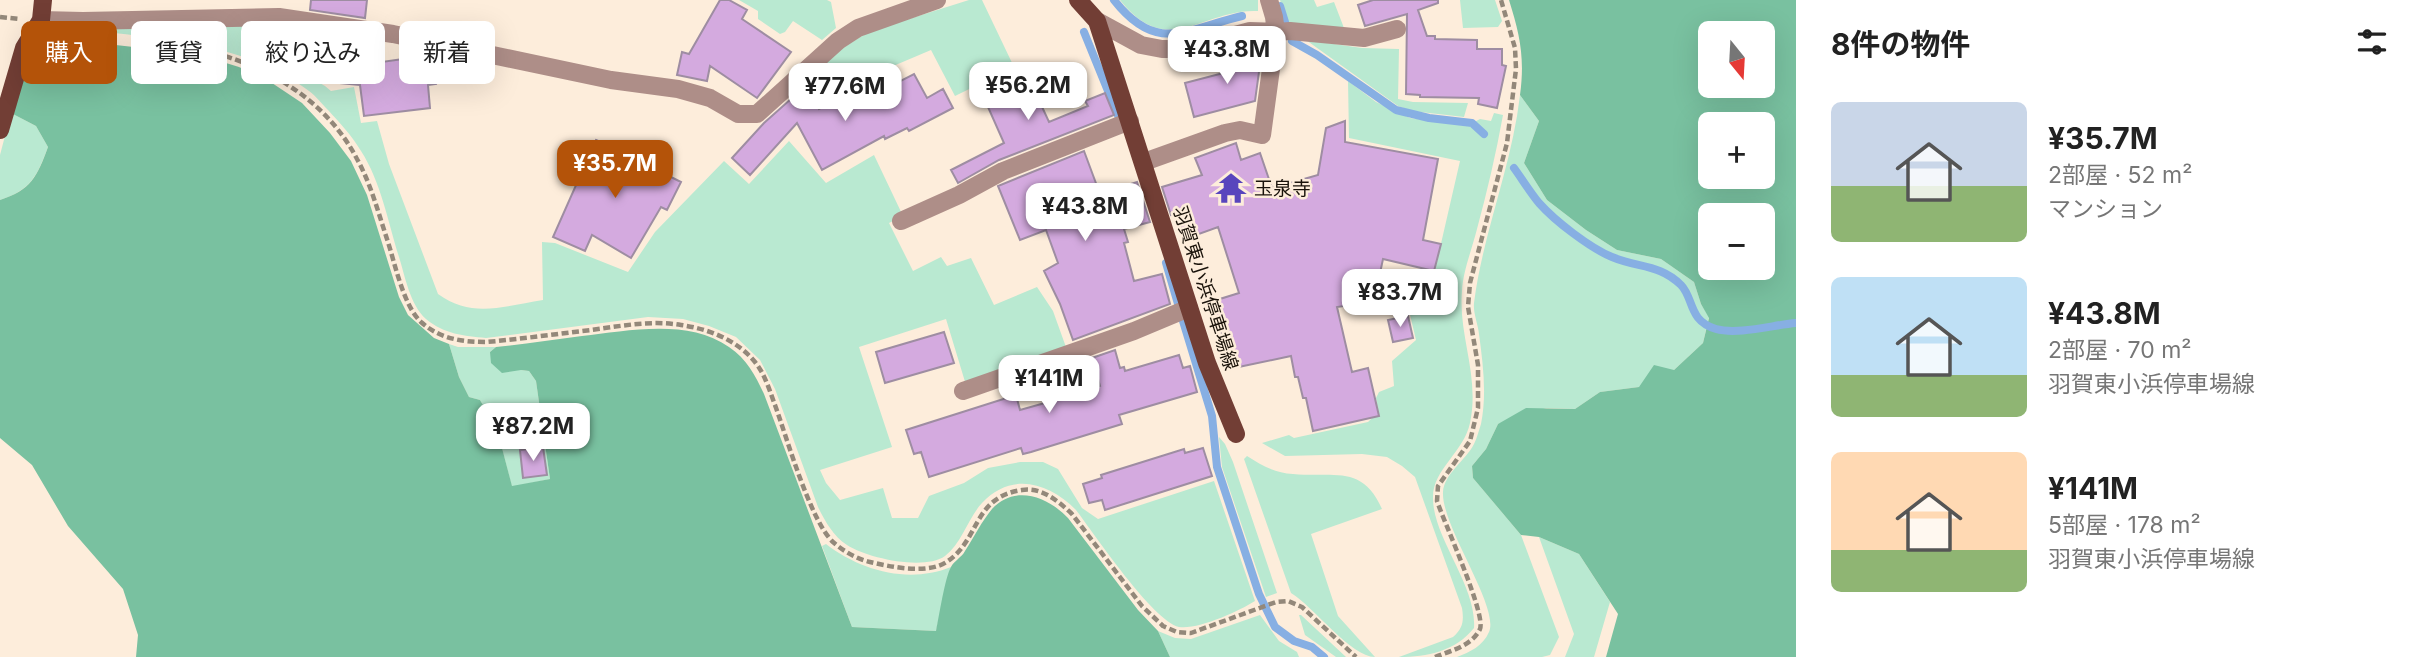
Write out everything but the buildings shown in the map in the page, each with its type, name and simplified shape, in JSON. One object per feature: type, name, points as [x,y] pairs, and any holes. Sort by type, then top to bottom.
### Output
[{"type":"main road","points":[[0,130],[24,48],[41,20],[43,0]]},
{"type":"main road","name":"羽賀東小浜停車場線","points":[[1078,0],[1097,21],[1207,363],[1236,434]]},
{"type":"street","points":[[41,20],[279,17],[393,34],[611,80],[678,89],[710,98],[738,114],[757,114],[838,41],[858,28],[937,0]]},
{"type":"street","points":[[1144,162],[1225,133],[1240,130],[1262,135],[1276,32],[1269,0]]},
{"type":"street","points":[[1097,21],[1141,45],[1162,49],[1183,49],[1250,31],[1290,31],[1364,38],[1397,29]]},
{"type":"street","points":[[901,221],[959,195],[1003,171],[1130,121]]},
{"type":"street","points":[[963,391],[1134,331],[1189,308]]},
{"type":"path","points":[[1435,657],[1471,641],[1480,628],[1481,618],[1437,500],[1438,486],[1470,441],[1478,408],[1478,365],[1468,307],[1470,283],[1507,143],[1516,69],[1515,48],[1501,0]]},
{"type":"path","points":[[227,57],[274,76],[307,98],[337,128],[357,158],[372,194],[404,293],[413,312],[421,322],[439,334],[458,341],[486,342],[648,323],[681,324],[733,341],[756,363],[770,391],[813,509],[832,541],[845,551],[882,565],[934,567],[947,561],[958,551],[987,508],[999,496],[1027,490],[1042,492],[1066,508],[1142,606],[1163,626],[1177,632],[1191,633],[1276,602],[1288,601],[1302,607],[1356,657]]},
{"type":"green space","points":[[739,0],[827,0],[831,2],[836,28],[822,40],[793,21],[785,32],[780,34],[758,19],[758,11]]},
{"type":"green space","points":[[969,0],[982,0],[1014,67],[955,96],[931,50],[872,75],[821,102],[808,79],[843,48],[874,30]]},
{"type":"green space","points":[[1120,0],[1258,0],[1258,11],[1238,12],[1170,29],[1154,27],[1137,18]]},
{"type":"green space","points":[[1280,0],[1314,0],[1317,7],[1334,2],[1344,28],[1288,23]]},
{"type":"green space","points":[[1460,0],[1495,0],[1502,21],[1498,27],[1463,28]]},
{"type":"green space","points":[[1509,0],[1796,0],[1796,657],[1606,657],[1618,614],[1579,554],[1539,537],[1521,535],[1473,478],[1472,466],[1486,449],[1498,424],[1526,408],[1575,409],[1600,392],[1639,387],[1654,365],[1674,370],[1703,343],[1709,318],[1694,282],[1661,259],[1617,250],[1547,200],[1524,163],[1539,121],[1520,95],[1522,58]]},
{"type":"green space","points":[[227,26],[241,26],[241,56],[227,52]]},
{"type":"green space","points":[[131,28],[131,35],[117,33],[117,29]]},
{"type":"green space","points":[[1306,40],[1362,48],[1399,49],[1398,99],[1413,102],[1468,103],[1464,117],[1412,111],[1398,106]]},
{"type":"green space","points":[[117,45],[131,47],[131,84],[227,84],[227,63],[241,68],[241,84],[274,84],[302,103],[351,161],[367,195],[399,297],[408,315],[434,338],[449,344],[459,377],[469,397],[480,400],[497,429],[512,486],[550,479],[536,381],[529,371],[502,373],[491,363],[490,352],[496,347],[637,330],[676,329],[695,332],[729,347],[746,362],[757,380],[852,627],[936,631],[951,567],[964,553],[992,509],[1001,501],[1021,495],[1041,499],[1068,518],[1138,610],[1158,631],[1170,657],[136,657],[138,635],[123,589],[68,526],[32,465],[0,438],[0,200],[19,192],[32,181],[48,147],[36,126],[11,113],[21,81],[21,84],[117,84]]},
{"type":"green space","points":[[1348,81],[1376,102],[1410,118],[1467,126],[1480,119],[1491,121],[1494,113],[1503,115],[1463,283],[1463,324],[1472,388],[1470,423],[1462,443],[1438,478],[1433,497],[1439,528],[1469,595],[1474,628],[1450,647],[1420,656],[1399,657],[1453,637],[1461,627],[1463,617],[1415,477],[1387,457],[1362,454],[1285,456],[1262,443],[1289,435],[1294,438],[1368,422],[1378,412],[1376,398],[1379,392],[1394,386],[1392,361],[1416,340],[1404,289],[1416,277],[1434,274],[1460,161],[1349,138]]},
{"type":"green space","points":[[298,84],[322,84],[331,91],[354,87],[361,123],[377,121],[389,164],[438,294],[451,302],[476,308],[489,309],[543,300],[542,242],[555,243],[628,272],[655,232],[724,161],[749,184],[789,141],[826,183],[874,155],[903,216],[889,223],[913,271],[941,257],[947,266],[971,258],[994,305],[1037,287],[1053,311],[1067,350],[966,385],[946,319],[859,347],[892,447],[820,470],[826,483],[840,500],[883,488],[892,518],[918,518],[929,496],[964,483],[988,468],[1020,462],[1043,462],[1058,469],[1082,508],[1098,519],[1214,481],[1255,601],[1207,623],[1179,627],[1155,610],[1140,594],[1076,510],[1054,493],[1030,484],[1006,487],[994,493],[977,509],[951,551],[936,560],[910,563],[856,550],[834,533],[818,507],[775,389],[760,360],[736,337],[709,326],[683,319],[648,317],[486,338],[440,328],[420,313],[412,298],[383,202],[368,163],[350,135],[309,91]]},
{"type":"green space","points":[[1520,95],[1539,121],[1524,163],[1547,200],[1617,250],[1661,259],[1694,282],[1701,304],[1709,317],[1703,343],[1674,370],[1639,387],[1600,392],[1575,409],[1546,408],[1498,424],[1486,449],[1472,466],[1473,478],[1521,535],[1559,637],[1550,655],[1542,657],[1457,657],[1480,645],[1489,632],[1490,620],[1479,586],[1451,525],[1443,492],[1447,479],[1474,444],[1481,424],[1484,379],[1474,303],[1484,251],[1511,147]]},
{"type":"green space","points":[[11,113],[36,126],[48,147],[32,181],[19,192],[0,200],[0,155]]},
{"type":"green space","points":[[449,344],[458,347],[496,347],[490,352],[521,370],[529,371],[536,381],[550,479],[512,487],[497,429],[480,400],[469,397],[459,377]]},
{"type":"green space","points":[[1219,437],[1233,462],[1277,593],[1266,597],[1222,467]]},
{"type":"green space","points":[[1247,456],[1280,472],[1356,479],[1374,495],[1382,509],[1311,534],[1338,616],[1375,657],[1355,649],[1291,593],[1244,459]]},
{"type":"green space","points":[[1539,537],[1579,554],[1610,602],[1594,657],[1565,657],[1574,634]]},
{"type":"green space","points":[[826,544],[854,561],[886,572],[919,574],[951,567],[936,631],[852,627],[822,546]]},
{"type":"green space","points":[[1260,615],[1279,641],[1297,652],[1299,657],[1170,657],[1158,631],[1175,638],[1191,639]]},
{"type":"green space","points":[[1299,615],[1346,657],[1336,657],[1305,635]]},
{"type":"waterway","points":[[1114,0],[1144,28],[1159,33],[1189,31],[1242,16]]},
{"type":"waterway","points":[[1280,6],[1285,22]]},
{"type":"waterway","points":[[1084,32],[1119,118]]},
{"type":"waterway","points":[[1292,41],[1317,55],[1396,110],[1429,118],[1472,123],[1484,134]]},
{"type":"waterway","points":[[1514,168],[1539,203],[1583,241],[1612,257],[1657,270],[1673,278],[1685,290],[1696,315],[1707,325],[1735,331],[1796,323]]},
{"type":"waterway","points":[[1166,263],[1178,304]]},
{"type":"waterway","points":[[1183,321],[1212,416],[1217,467],[1259,594],[1275,627],[1294,641],[1312,647],[1324,657]]},
{"type":"place","name":"玉泉寺","points":[[1231,188]]}]
